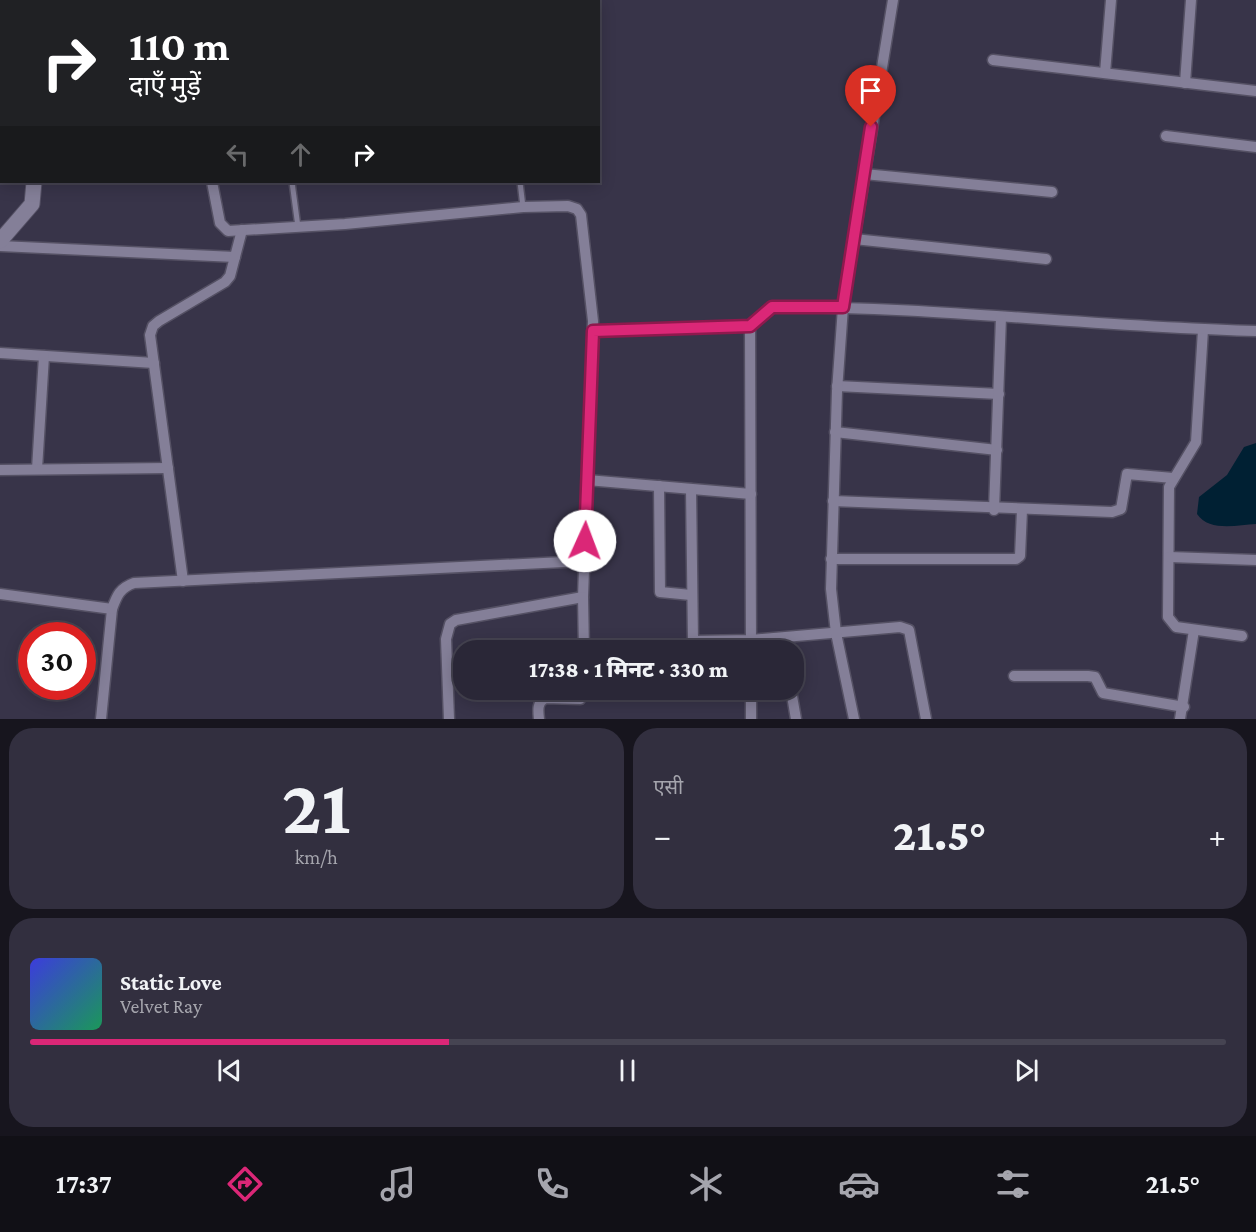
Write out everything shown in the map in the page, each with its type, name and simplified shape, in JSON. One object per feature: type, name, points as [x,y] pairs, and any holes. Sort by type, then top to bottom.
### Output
[{"type":"street","points":[[854,719],[836,633],[831,558],[837,386],[843,307],[893,0]]},
{"type":"street","points":[[1105,73],[1111,0]]},
{"type":"street","points":[[1185,83],[1191,0]]},
{"type":"street","points":[[993,60],[1256,91]]},
{"type":"street","points":[[1166,136],[1256,147]]},
{"type":"street","points":[[864,174],[1052,192]]},
{"type":"street","points":[[0,241],[32,204],[34,183]]},
{"type":"street","points":[[212,183],[224,229],[298,227],[523,207],[568,206],[577,209],[581,215],[593,331],[584,561],[584,640]]},
{"type":"street","points":[[183,581],[150,335],[153,326],[225,282],[230,276],[242,230]]},
{"type":"street","points":[[854,239],[1046,259]]},
{"type":"street","points":[[0,246],[235,257]]},
{"type":"street","points":[[593,331],[750,326],[772,307],[843,307],[1203,330],[1256,331]]},
{"type":"street","points":[[994,510],[1001,317]]},
{"type":"street","points":[[750,326],[751,640]]},
{"type":"street","points":[[1203,330],[1196,442],[1169,487],[1168,617],[1176,627],[1242,636]]},
{"type":"street","points":[[0,353],[154,363]]},
{"type":"street","points":[[37,469],[44,356]]},
{"type":"street","points":[[837,386],[999,394]]},
{"type":"street","points":[[835,432],[996,450]]},
{"type":"street","points":[[0,470],[168,468]]},
{"type":"street","points":[[833,501],[994,510],[1118,511],[1121,509],[1127,474],[1173,478]]},
{"type":"street","points":[[587,480],[751,494]]},
{"type":"street","points":[[659,486],[660,592],[691,595]]},
{"type":"street","points":[[692,489],[693,640]]},
{"type":"street","points":[[831,558],[1016,560],[1020,556],[1022,510]]},
{"type":"street","points":[[1168,557],[1256,560]]},
{"type":"street","points":[[101,719],[112,609],[117,594],[123,587],[134,583],[584,561]]},
{"type":"street","points":[[0,594],[112,609]]},
{"type":"street","points":[[448,719],[446,639],[450,624],[456,620],[583,597]]},
{"type":"street","points":[[772,640],[900,627],[909,630],[926,719]]},
{"type":"street","points":[[1180,719],[1184,707],[1194,630]]},
{"type":"street","points":[[1014,676],[1095,677],[1103,693],[1184,707]]},
{"type":"street","points":[[539,719],[538,708],[542,700]]},
{"type":"street","points":[[751,700],[752,719]]},
{"type":"street","points":[[793,700],[796,719]]},
{"type":"lane","points":[[291,183],[298,227]]},
{"type":"lane","points":[[520,183],[523,207]]},
{"type":"water","points":[[1256,443],[1256,524],[1224,526],[1202,520],[1197,514],[1199,497],[1227,475],[1244,447]]},
{"type":"route","points":[[585,541],[593,331],[750,326],[772,307],[843,307],[871,127]]}]
